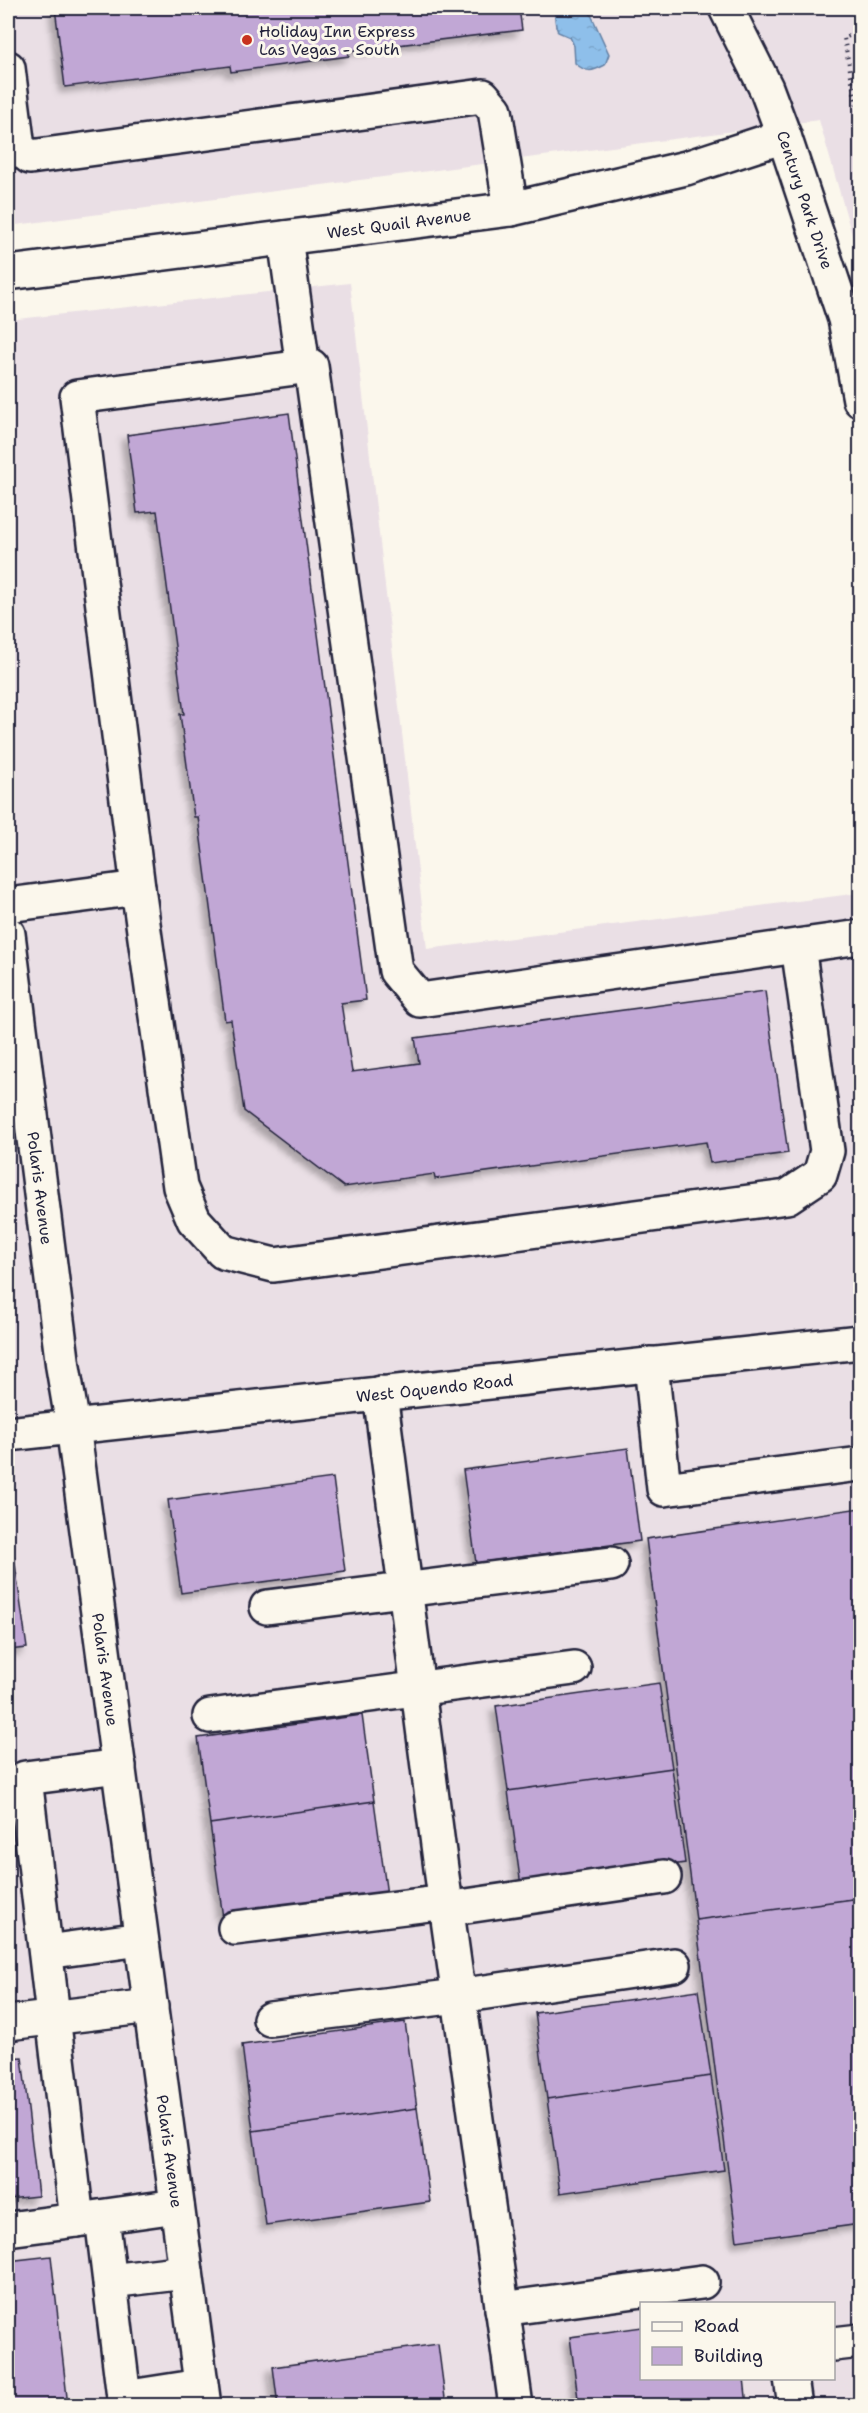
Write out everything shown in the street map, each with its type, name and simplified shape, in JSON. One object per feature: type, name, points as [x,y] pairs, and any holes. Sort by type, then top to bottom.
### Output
[{"type":"street","name":"Century Park Drive","points":[[726,8],[766,88],[784,135],[845,320],[861,400]]},
{"type":"street","points":[[8,68],[18,148],[30,157],[483,96],[495,110],[511,209]]},
{"type":"street","name":"West Quail Avenue","points":[[8,273],[511,209],[686,168],[784,135]]},
{"type":"street","points":[[285,238],[303,367]]},
{"type":"street","points":[[798,946],[827,1151],[820,1175],[787,1197],[274,1265],[223,1252],[194,1220],[180,1187],[138,888],[77,397],[311,366],[396,971],[420,1000],[798,946],[861,937]]},
{"type":"street","points":[[8,905],[138,888]]},
{"type":"street","name":"Polaris Avenue","points":[[8,934],[15,1054],[74,1426],[202,2396]]},
{"type":"street","name":"West Oquendo Road","points":[[8,1434],[861,1342]]},
{"type":"street","points":[[651,1364],[664,1489],[861,1464]]},
{"type":"street","points":[[380,1394],[458,1996],[516,2406]]},
{"type":"street","points":[[267,1607],[611,1564]]},
{"type":"street","points":[[210,1716],[574,1668]]},
{"type":"street","points":[[119,1766],[25,1778],[53,2018],[89,2218],[110,2281],[124,2402],[202,2396]]},
{"type":"street","points":[[236,1928],[446,1906],[664,1877]]},
{"type":"street","points":[[46,1952],[141,1938]]},
{"type":"street","points":[[270,2019],[458,1996],[674,1965]]},
{"type":"street","points":[[8,2023],[151,2006]]},
{"type":"street","points":[[8,2229],[177,2206]]},
{"type":"street","points":[[110,2281],[186,2272]]},
{"type":"street","points":[[502,2309],[702,2283]]},
{"type":"street","points":[[835,2344],[861,2341]]},
{"type":"street","points":[[791,2380],[795,2406]]},
{"type":"path","points":[[861,32],[844,38],[861,124]]},
{"type":"path","points":[[853,208],[861,205]]},
{"type":"shaded area","points":[[8,8],[860,8],[860,263],[819,120],[8,226]]},
{"type":"shaded area","points":[[350,283],[427,949],[860,893],[860,2405],[8,2405],[8,320]]},
{"type":"water","points":[[558,8],[588,8],[609,54],[605,65],[589,70],[582,69],[575,63],[574,46],[570,37],[558,32],[555,23]]},
{"type":"building","name":"Holiday Inn Express Las Vegas - South","points":[[55,8],[519,8],[522,30],[348,51],[349,56],[231,72],[230,66],[65,87]]},
{"type":"building","points":[[289,413],[366,1000],[341,1003],[352,1072],[419,1063],[415,1038],[765,991],[788,1153],[710,1163],[706,1142],[435,1179],[434,1174],[344,1187],[244,1111],[231,1020],[225,1021],[198,817],[194,817],[180,714],[184,714],[157,511],[137,513],[127,435]]},
{"type":"building","points":[[628,1448],[640,1541],[476,1563],[463,1470]]},
{"type":"building","points":[[333,1478],[345,1571],[181,1593],[168,1500]]},
{"type":"building","points":[[860,1508],[860,1898],[696,1920],[646,1539]]},
{"type":"building","points":[[8,1553],[14,1557],[27,1648],[8,1650]]},
{"type":"building","points":[[659,1683],[672,1768],[508,1791],[496,1706]]},
{"type":"building","points":[[362,1715],[374,1801],[210,1824],[198,1738]]},
{"type":"building","points":[[672,1768],[685,1863],[521,1886],[508,1791]]},
{"type":"building","points":[[374,1801],[387,1895],[223,1918],[210,1824]]},
{"type":"building","points":[[860,1898],[860,2224],[737,2241],[696,1920]]},
{"type":"building","points":[[698,1990],[711,2076],[547,2099],[535,2013]]},
{"type":"building","points":[[405,2022],[417,2108],[253,2131],[242,2045]]},
{"type":"building","points":[[22,2057],[38,2196],[8,2199],[8,2058]]},
{"type":"building","points":[[711,2076],[724,2170],[560,2193],[547,2099]]},
{"type":"building","points":[[417,2108],[430,2202],[266,2225],[253,2131]]},
{"type":"building","points":[[51,2256],[68,2406],[8,2406],[8,2261]]},
{"type":"building","points":[[640,2327],[640,2380],[744,2380],[747,2406],[579,2406],[570,2337]]},
{"type":"building","points":[[438,2344],[446,2406],[278,2406],[273,2367]]},
{"type":"place","name":"Holiday Inn Express Las Vegas - South","points":[[247,40]]}]
